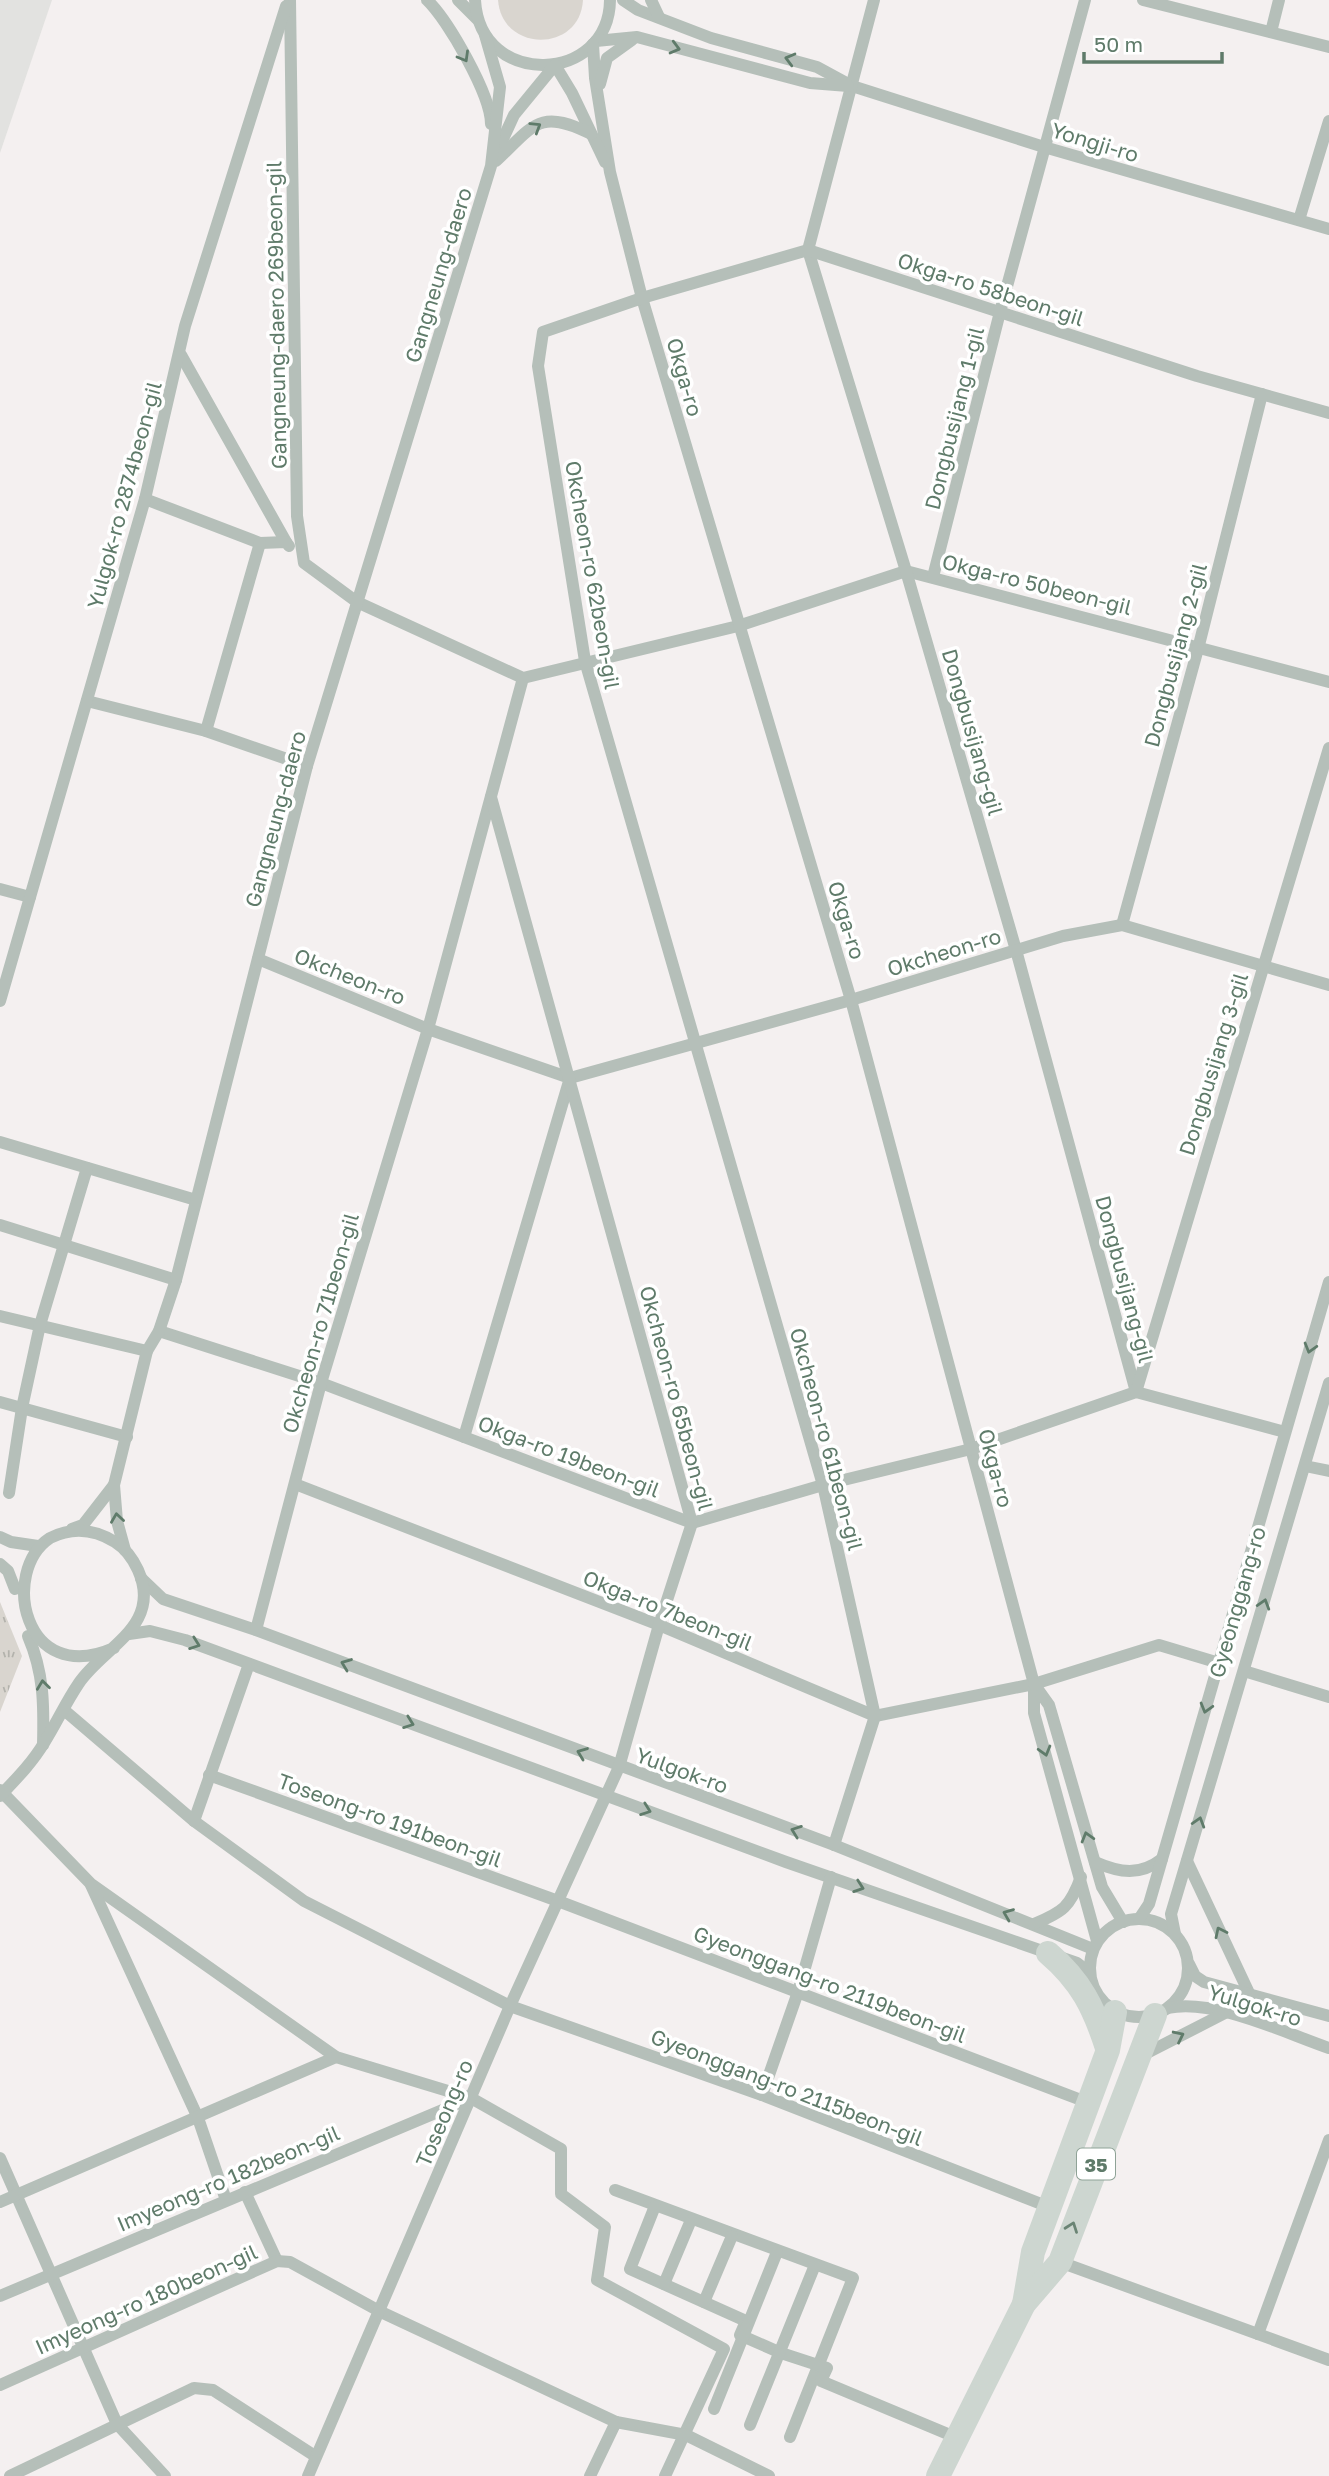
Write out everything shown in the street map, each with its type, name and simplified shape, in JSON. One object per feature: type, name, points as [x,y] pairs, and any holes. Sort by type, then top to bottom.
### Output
[{"type":"main road","points":[[1048,1953],[1071,1973],[1094,2011],[1108,2050]]},
{"type":"main road","name":"35","points":[[938,2476],[955,2437],[1024,2304],[1060,2262],[1134,2063],[1162,2011]]},
{"type":"main road","name":"35","points":[[1024,2304],[1033,2252],[1108,2050],[1115,2012]]},
{"type":"street","name":"Yulgok-ro 2874beon-gil","points":[[0,1001],[145,499],[181,355],[185,326],[289,0]]},
{"type":"street","name":"Gangneung-daero 269beon-gil","points":[[289,0],[297,516],[304,563]]},
{"type":"street","points":[[427,0],[453,37],[484,90],[491,112],[491,166]]},
{"type":"street","points":[[458,0],[480,22]]},
{"type":"street","points":[[475,0],[500,87],[491,166]]},
{"type":"street","points":[[610,0],[610,10],[594,43],[593,66],[610,172]]},
{"type":"street","name":"Yongji-ro","points":[[624,0],[638,10],[711,38],[817,67],[852,86],[1044,147],[1329,229]]},
{"type":"street","points":[[651,0],[659,17]]},
{"type":"street","points":[[642,298],[807,250],[874,0]]},
{"type":"street","name":"Dongbusijang 1-gil","points":[[933,577],[1000,312],[1085,0]]},
{"type":"street","points":[[1143,0],[1329,47]]},
{"type":"street","points":[[1270,32],[1279,0]]},
{"type":"street","points":[[485,35],[501,52],[521,63],[544,67],[568,62],[594,43],[637,37]]},
{"type":"street","points":[[599,99],[601,72],[607,58],[619,46],[637,37]]},
{"type":"street","name":"Yongji-ro","points":[[637,37],[810,83],[852,86]]},
{"type":"street","points":[[491,166],[514,115],[555,65]]},
{"type":"street","points":[[555,65],[572,93],[610,172]]},
{"type":"street","points":[[1299,220],[1329,121]]},
{"type":"street","points":[[491,166],[541,122],[568,123],[591,134]]},
{"type":"street","name":"Gangneung-daero","points":[[114,1485],[147,1351],[159,1331],[176,1280],[307,766],[491,166]]},
{"type":"street","name":"Okga-ro","points":[[610,172],[642,298],[851,1000],[1034,1684],[1034,1713],[1081,1876],[1095,1945]]},
{"type":"street","name":"Okga-ro 58beon-gil","points":[[807,250],[1329,413]]},
{"type":"street","name":"Dongbusijang-gil","points":[[807,250],[906,571],[1016,950],[1136,1392]]},
{"type":"street","name":"Okcheon-ro 62beon-gil","points":[[642,298],[542,332],[538,366],[585,661],[696,1043]]},
{"type":"street","points":[[181,355],[286,542],[304,563],[357,602],[523,678],[738,626],[906,571]]},
{"type":"street","name":"Dongbusijang 2-gil","points":[[1122,925],[1199,645],[1262,394]]},
{"type":"street","points":[[145,499],[260,542],[286,542]]},
{"type":"street","points":[[205,731],[260,542]]},
{"type":"street","name":"Okga-ro 50beon-gil","points":[[906,571],[1199,645],[1329,682]]},
{"type":"street","name":"Okcheon-ro","points":[[428,1029],[523,678]]},
{"type":"street","points":[[87,701],[205,731],[307,766]]},
{"type":"street","name":"Dongbusijang 3-gil","points":[[1136,1392],[1329,748]]},
{"type":"street","points":[[464,1437],[570,1078],[491,797]]},
{"type":"street","points":[[0,889],[30,897]]},
{"type":"street","name":"Okcheon-ro","points":[[258,959],[428,1029],[570,1078],[851,1000],[1063,936],[1122,925],[1329,985]]},
{"type":"street","name":"Okcheon-ro 71beon-gil","points":[[256,1630],[321,1383],[428,1029]]},
{"type":"street","name":"Okcheon-ro 61beon-gil","points":[[696,1043],[823,1485],[875,1716]]},
{"type":"street","name":"Okcheon-ro 65beon-gil","points":[[570,1078],[692,1523],[659,1625],[619,1767]]},
{"type":"street","points":[[0,1142],[196,1200]]},
{"type":"street","points":[[9,1493],[22,1408],[40,1325],[87,1168]]},
{"type":"street","points":[[0,1224],[176,1280]]},
{"type":"street","name":"Gyeonggang-ro","points":[[1139,1919],[1149,1904],[1329,1282]]},
{"type":"street","points":[[0,1316],[147,1351]]},
{"type":"street","name":"Okga-ro 19beon-gil","points":[[159,1331],[321,1383],[692,1523]]},
{"type":"street","name":"Gyeonggang-ro","points":[[1175,1934],[1171,1914],[1329,1383]]},
{"type":"street","points":[[692,1523],[823,1485],[971,1449],[1136,1392],[1285,1432]]},
{"type":"street","points":[[0,1402],[127,1437]]},
{"type":"street","points":[[1305,1466],[1329,1471]]},
{"type":"street","name":"Okga-ro 7beon-gil","points":[[295,1484],[659,1625],[875,1716]]},
{"type":"street","points":[[15,1589],[20,1569],[38,1546],[83,1525],[114,1485]]},
{"type":"street","points":[[114,1485],[117,1521],[125,1550],[141,1578],[143,1598],[139,1617],[130,1634],[79,1682],[43,1745],[1,1793],[90,1884],[336,2057],[471,2098],[561,2148],[561,2194],[605,2227],[597,2280],[724,2349],[687,2435],[665,2476]]},
{"type":"street","points":[[65,1532],[85,1530],[104,1535],[125,1550]]},
{"type":"street","points":[[0,1537],[11,1542],[38,1546]]},
{"type":"street","points":[[0,1564],[8,1571],[15,1589],[17,1609],[40,1664],[44,1693],[43,1745]]},
{"type":"street","name":"Yulgok-ro","points":[[141,1578],[163,1599],[256,1630],[1095,1945]]},
{"type":"street","points":[[25,1628],[38,1643],[55,1654],[75,1658],[96,1656],[114,1648]]},
{"type":"street","points":[[130,1634],[150,1631],[249,1664],[831,1877],[1077,1963],[1090,1973]]},
{"type":"street","points":[[834,1845],[875,1716],[1034,1684],[1159,1645],[1219,1663]]},
{"type":"street","points":[[194,1821],[249,1664]]},
{"type":"street","points":[[1244,1671],[1329,1697]]},
{"type":"street","name":"Okga-ro","points":[[1034,1684],[1049,1705],[1102,1887],[1123,1922]]},
{"type":"street","name":"Gyeonggang-ro 2115beon-gil","points":[[64,1710],[194,1821],[304,1901],[510,2006],[762,2095],[1049,2207]]},
{"type":"street","name":"Toseong-ro","points":[[308,2476],[381,2312],[510,2006],[619,1767]]},
{"type":"street","name":"Toseong-ro 191beon-gil","points":[[209,1775],[558,1901]]},
{"type":"street","points":[[1095,1862],[1128,1873],[1149,1870],[1162,1859]]},
{"type":"street","points":[[1187,1861],[1249,1993]]},
{"type":"street","points":[[1034,1924],[1065,1909],[1074,1897],[1081,1876]]},
{"type":"street","points":[[762,2095],[798,1992],[831,1877]]},
{"type":"street","points":[[90,1884],[198,2118],[226,2200]]},
{"type":"street","name":"Gyeonggang-ro 2119beon-gil","points":[[558,1901],[1089,2102]]},
{"type":"street","points":[[1139,1919],[1152,1920],[1175,1934],[1188,1964],[1184,1988],[1162,2011],[1142,2017],[1115,2012],[1103,2002],[1094,1988],[1090,1973],[1095,1945],[1108,1930],[1123,1922],[1139,1919]]},
{"type":"street","name":"Yulgok-ro","points":[[1188,1964],[1195,1976],[1204,1982],[1329,2016]]},
{"type":"street","name":"Yulgok-ro","points":[[1162,2011],[1181,2005],[1226,2013],[1329,2048]]},
{"type":"street","points":[[1134,2063],[1148,2050],[1226,2013]]},
{"type":"street","points":[[0,2202],[336,2057]]},
{"type":"street","name":"Imyeong-ro 182beon-gil","points":[[0,2296],[471,2098]]},
{"type":"street","points":[[1258,2334],[1329,2140]]},
{"type":"street","points":[[0,2158],[117,2424],[165,2476]]},
{"type":"street","points":[[615,2190],[732,2236],[853,2278],[790,2437]]},
{"type":"street","points":[[245,2192],[277,2261]]},
{"type":"street","points":[[655,2206],[630,2269],[746,2320],[740,2335],[781,2353],[827,2368],[821,2381],[955,2437]]},
{"type":"street","points":[[664,2284],[691,2220]]},
{"type":"street","points":[[704,2302],[732,2236]]},
{"type":"street","points":[[714,2409],[776,2252]]},
{"type":"street","name":"Imyeong-ro 180beon-gil","points":[[0,2385],[277,2261],[290,2262],[381,2312],[616,2422],[687,2435],[769,2476]]},
{"type":"street","points":[[1060,2262],[1329,2360]]},
{"type":"street","points":[[750,2425],[816,2265]]},
{"type":"street","points":[[10,2476],[194,2388],[213,2390],[316,2456]]},
{"type":"street","points":[[590,2476],[616,2422]]},
{"type":"shaded area","points":[[0,0],[52,0],[0,153]]},
{"type":"green space","points":[[498,0],[583,0],[579,17],[569,30],[556,37],[541,40],[526,37],[513,30],[503,17]]},
{"type":"green space","points":[[0,1602],[22,1656],[0,1712]]}]
